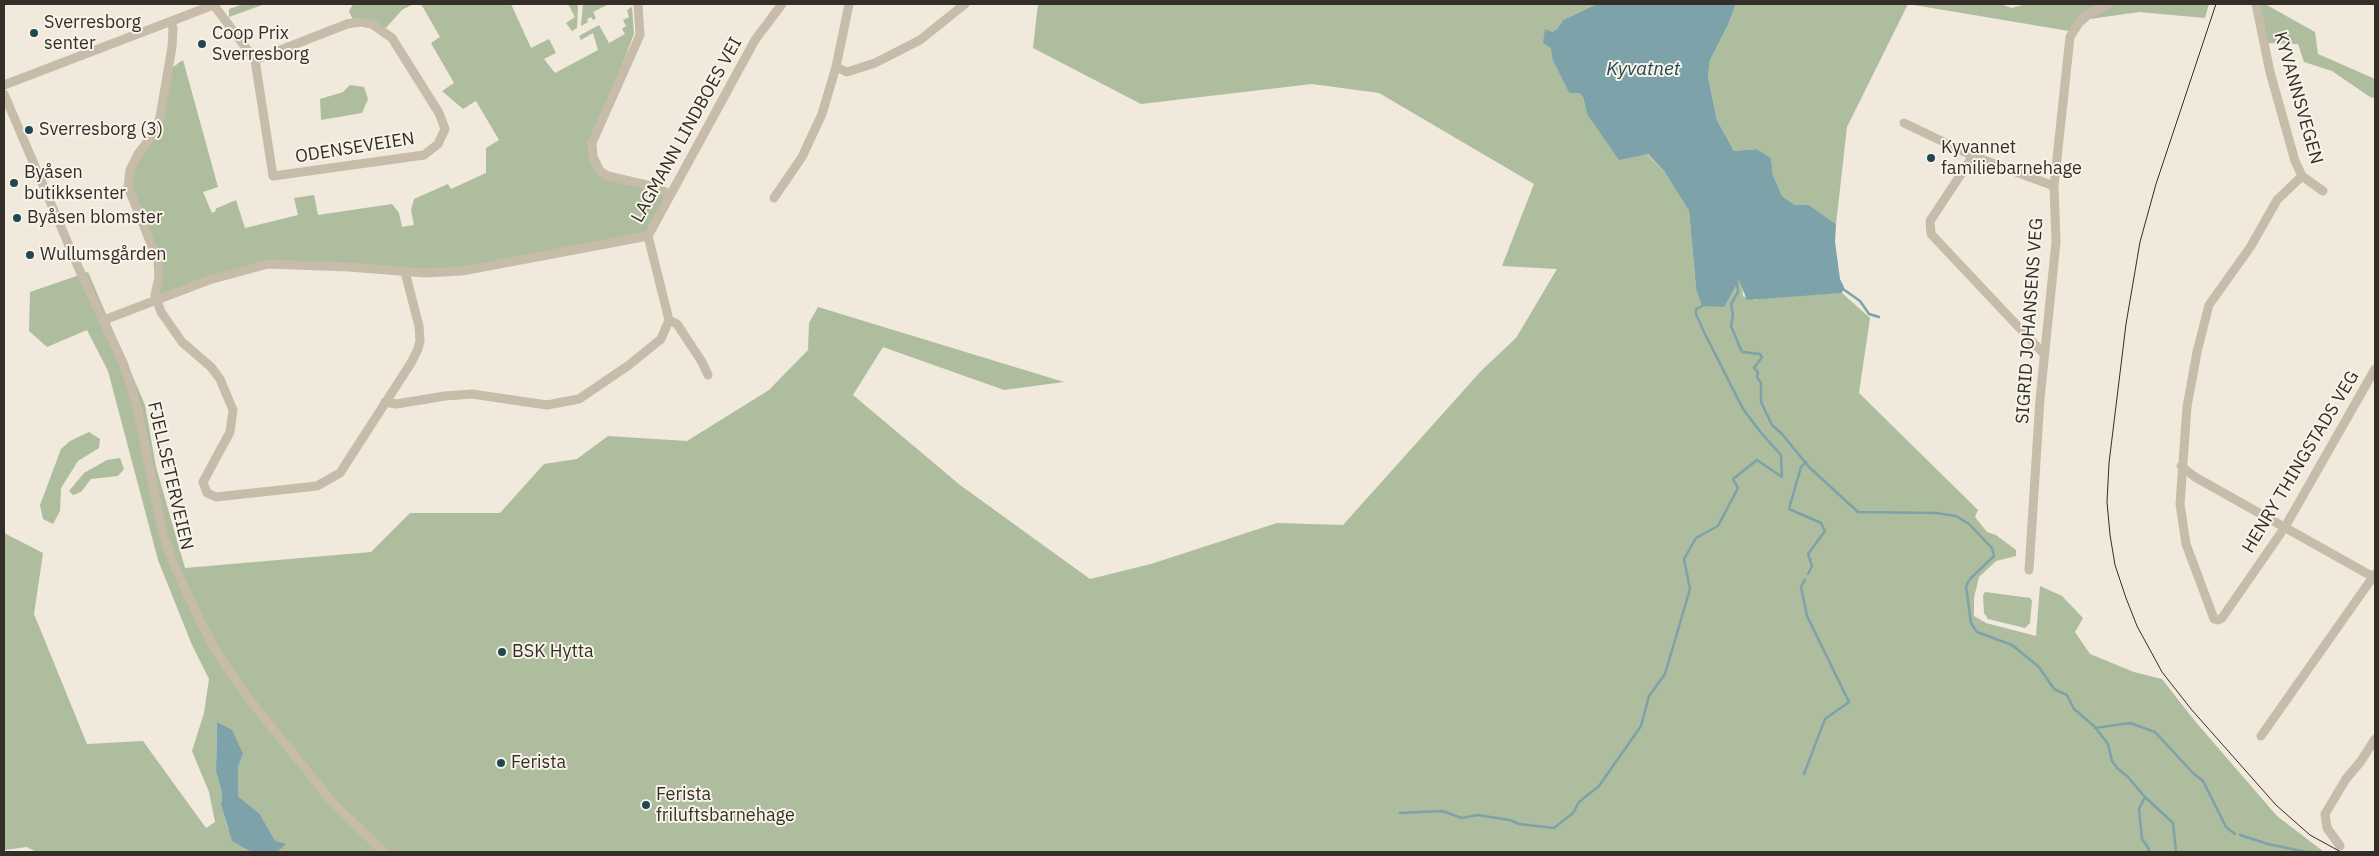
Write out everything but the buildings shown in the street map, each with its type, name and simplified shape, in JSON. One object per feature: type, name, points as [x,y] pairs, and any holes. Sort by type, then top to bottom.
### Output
[{"type":"street","points":[[4,85],[214,4],[255,60]]},
{"type":"street","name":"LAGMANN LINDBOES VEI","points":[[104,320],[235,272],[275,263],[405,272],[462,271],[648,236],[755,40],[782,4]]},
{"type":"street","points":[[774,198],[810,141],[822,114],[836,67],[849,4]]},
{"type":"street","points":[[836,67],[847,72],[875,63],[920,40],[965,4]]},
{"type":"street","name":"SIGRID JOHANSENS VEG","points":[[2029,570],[2044,354],[2056,242],[2054,186],[2070,37],[2082,18],[2108,4]]},
{"type":"street","name":"KYVANNSVEGEN","points":[[2256,4],[2276,94],[2295,161],[2302,176],[2323,191]]},
{"type":"street","points":[[641,5],[640,35],[592,143],[593,157],[600,172],[608,176],[655,187],[670,194]]},
{"type":"street","points":[[171,22],[173,28],[172,47],[160,117],[154,133],[138,154],[128,176],[128,187],[159,267],[155,295],[156,301],[172,329],[220,379],[233,410],[233,422],[230,432],[204,479],[203,485],[206,491],[216,497],[317,486],[340,474],[411,363],[420,341],[419,326],[405,272]]},
{"type":"street","name":"ODENSEVEIEN","points":[[360,22],[372,24],[392,38],[439,113],[445,129],[438,144],[424,155],[273,176],[255,60],[347,24],[360,22]]},
{"type":"street","name":"FJELLSETERVEIEN","points":[[4,94],[132,386],[163,534],[174,565],[203,627],[221,659],[250,699],[333,803],[384,852]]},
{"type":"street","points":[[1904,123],[1973,156],[2054,186]]},
{"type":"street","points":[[1973,156],[1930,221],[1931,234],[2044,354]]},
{"type":"street","points":[[2261,736],[2375,576],[2195,477],[2181,466],[2187,407],[2197,352],[2209,305],[2251,246],[2277,200],[2302,176]]},
{"type":"street","points":[[385,402],[396,404],[445,396],[472,394],[547,405],[579,399],[629,365],[661,339],[669,320],[648,236]]},
{"type":"street","points":[[669,320],[677,324],[702,362],[708,375]]},
{"type":"street","name":"HENRY THINGSTADS VEG","points":[[2181,466],[2180,504],[2186,544],[2212,615],[2218,620],[2286,527],[2375,368]]},
{"type":"street","points":[[2340,846],[2327,828],[2326,810],[2346,779],[2362,761],[2375,739]]},
{"type":"green space","points":[[244,4],[265,4],[229,17],[229,9]]},
{"type":"green space","points":[[353,4],[413,4],[402,10],[384,30],[354,22],[349,11]]},
{"type":"green space","points":[[421,4],[511,4],[531,48],[549,39],[556,53],[544,59],[555,73],[598,50],[593,33],[581,40],[579,36],[599,25],[609,43],[625,34],[622,29],[626,26],[623,20],[629,17],[627,10],[632,7],[634,34],[592,143],[600,171],[670,194],[648,236],[462,271],[275,263],[156,301],[159,267],[131,191],[130,170],[160,117],[168,71],[183,60],[218,187],[203,192],[212,213],[216,211],[215,209],[236,200],[245,228],[298,215],[294,198],[314,195],[318,215],[392,204],[399,213],[402,227],[414,225],[411,210],[414,199],[448,184],[451,189],[486,173],[486,148],[499,140],[476,101],[463,109],[442,91],[454,83],[431,43],[440,37]]},
{"type":"green space","points":[[568,4],[578,5],[577,28],[572,31],[566,23],[575,17]]},
{"type":"green space","points":[[583,4],[609,4],[593,12],[596,18],[593,20],[591,17],[587,19],[588,22],[581,26]]},
{"type":"green space","points":[[1038,4],[1597,4],[1563,20],[1557,29],[1552,32],[1553,61],[1569,93],[1579,93],[1583,97],[1587,114],[1647,154],[1664,171],[1689,211],[1696,288],[1739,280],[1742,282],[1743,296],[1755,300],[1763,297],[1842,293],[1870,318],[1859,393],[1978,510],[1975,517],[1987,532],[1996,535],[2016,550],[2016,556],[1996,561],[1979,577],[1974,598],[1974,616],[1986,623],[2036,636],[2040,586],[2062,596],[2083,618],[2075,632],[2090,654],[2134,672],[2162,679],[2194,720],[2277,816],[2324,852],[277,852],[279,849],[260,814],[238,796],[238,767],[243,754],[217,722],[216,772],[222,793],[221,805],[228,829],[250,851],[258,852],[36,852],[27,847],[4,850],[4,533],[43,553],[34,614],[87,744],[143,741],[206,828],[215,822],[209,792],[192,751],[204,713],[209,679],[192,645],[158,560],[108,371],[87,330],[47,347],[29,331],[30,292],[88,272],[145,405],[156,467],[185,568],[371,552],[410,513],[500,513],[544,464],[577,459],[608,436],[687,441],[769,390],[808,350],[809,323],[818,307],[1064,382],[1004,390],[883,347],[853,395],[960,485],[1090,579],[1151,564],[1277,523],[1343,525],[1481,371],[1516,338],[1557,269],[1502,266],[1534,184],[1379,93],[1312,84],[1141,104],[1033,48]]},
{"type":"green space","points":[[1736,4],[1908,4],[1847,127],[1836,224],[1809,205],[1795,205],[1782,196],[1773,175],[1771,158],[1757,149],[1734,151],[1717,120],[1708,77],[1710,60],[1728,25]]},
{"type":"green space","points":[[1908,4],[2000,4],[2012,8],[2026,4],[2209,4],[2205,18],[2139,12],[2090,19],[2075,32]]},
{"type":"green space","points":[[2260,4],[2265,4],[2315,32],[2318,54],[2375,79],[2375,98],[2370,97],[2332,71],[2304,62],[2298,44],[2268,43]]},
{"type":"green space","points":[[350,85],[364,87],[368,99],[362,113],[321,120],[320,99],[343,92]]},
{"type":"green space","points":[[89,432],[100,439],[99,448],[78,461],[61,488],[60,511],[53,524],[43,519],[40,505],[61,449],[70,441]]},
{"type":"green space","points":[[120,458],[124,469],[118,476],[91,479],[81,492],[73,495],[69,491],[84,473],[107,460]]},
{"type":"green space","points":[[1985,592],[2030,598],[2032,601],[2030,623],[2025,628],[1988,619],[1984,613],[1983,595]]},
{"type":"water","name":"Kyvatnet","points":[[1597,4],[1736,4],[1728,25],[1710,60],[1708,77],[1717,120],[1734,151],[1757,149],[1771,158],[1773,175],[1782,196],[1795,205],[1809,205],[1836,224],[1835,242],[1840,279],[1844,287],[1842,293],[1747,300],[1739,280],[1724,307],[1702,306],[1696,288],[1689,211],[1664,171],[1648,154],[1619,160],[1587,114],[1583,97],[1579,93],[1569,93],[1553,61],[1551,48],[1543,43],[1545,29],[1552,32],[1557,29],[1563,20]]},
{"type":"water","points":[[217,722],[232,730],[243,754],[238,767],[238,796],[260,814],[275,841],[286,844],[277,852],[250,851],[232,841],[221,805],[222,793],[216,772]]},
{"type":"waterway","points":[[1737,282],[1738,292],[1731,304],[1733,315],[1731,326],[1742,352],[1760,354],[1762,357],[1754,368],[1758,372],[1757,377],[1761,383],[1761,402],[1772,425],[1782,434],[1809,467],[1858,512],[1936,513],[1956,516],[1969,524],[1992,548],[1994,556],[1970,579],[1966,586],[1971,623],[1977,632],[2012,645],[2039,667],[2054,689],[2067,695],[2074,709],[2094,726],[2108,744],[2112,761],[2145,797],[2139,809],[2142,839],[2149,849],[2147,852]]},
{"type":"waterway","points":[[1843,289],[1860,301],[1869,314],[1879,317]]},
{"type":"waterway","points":[[1400,813],[1442,811],[1462,818],[1477,815],[1510,820],[1519,824],[1554,828],[1573,813],[1579,802],[1599,786],[1641,726],[1649,696],[1665,674],[1690,589],[1684,559],[1696,538],[1718,526],[1738,488],[1733,479],[1757,460],[1782,477],[1781,455],[1743,409],[1704,332],[1696,314],[1696,309],[1702,306]]},
{"type":"waterway","points":[[1806,462],[1801,467],[1789,509],[1821,523],[1825,531],[1808,554],[1812,566],[1808,574]]},
{"type":"waterway","points":[[1804,774],[1825,719],[1849,702],[1807,616],[1801,587],[1805,580]]},
{"type":"waterway","points":[[2095,728],[2130,723],[2155,732],[2193,773],[2203,781],[2226,827],[2235,834]]},
{"type":"waterway","points":[[2145,797],[2173,823],[2176,852]]},
{"type":"waterway","points":[[2240,835],[2268,844],[2306,852]]},
{"type":"tram line","points":[[2216,4],[2156,184],[2140,242],[2126,324],[2109,463],[2107,502],[2110,535],[2115,565],[2126,598],[2137,626],[2162,672],[2191,709],[2276,805],[2310,835],[2341,852]]},
{"type":"place","name":"Sverresborg senter","points":[[34,33]]},
{"type":"place","name":"Coop Prix Sverresborg","points":[[202,44]]},
{"type":"place","name":"Sverresborg (3)","points":[[29,130]]},
{"type":"place","name":"Kyvannet familiebarnehage","points":[[1931,158]]},
{"type":"place","name":"Byåsen butikksenter","points":[[14,183]]},
{"type":"place","name":"Byåsen blomster","points":[[17,218]]},
{"type":"place","name":"Wullumsgården","points":[[30,255]]},
{"type":"place","name":"BSK Hytta","points":[[502,652]]},
{"type":"place","name":"Ferista","points":[[501,763]]},
{"type":"place","name":"Ferista friluftsbarnehage","points":[[646,805]]}]
